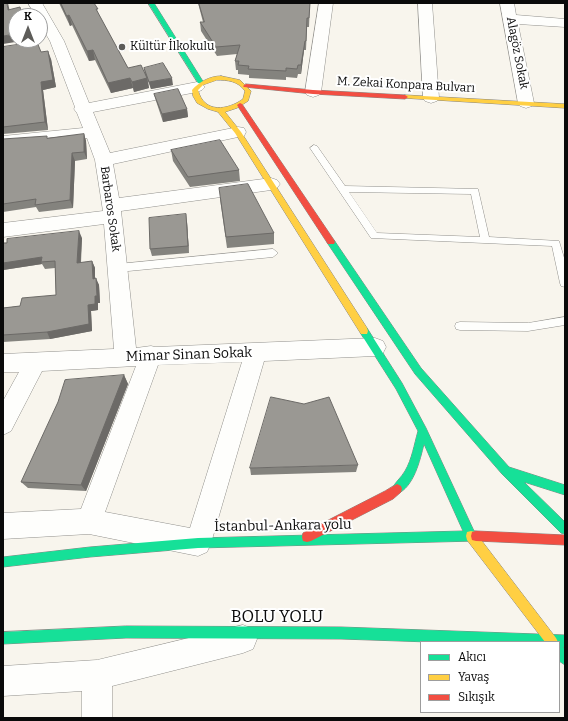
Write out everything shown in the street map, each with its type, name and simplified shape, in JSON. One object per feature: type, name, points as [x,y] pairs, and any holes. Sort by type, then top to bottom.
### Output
[{"type":"main road","points":[[151,3],[199,85]]},
{"type":"main road","points":[[246,101],[220,110],[211,109],[197,102],[194,97],[194,92],[199,85],[213,75],[233,79],[246,86],[248,91],[246,101],[418,371],[506,471],[565,529]]},
{"type":"main road","name":"M. Zekai Konpara Bulvarı","points":[[246,86],[313,92],[565,106]]},
{"type":"main road","points":[[220,110],[238,132],[399,386],[423,431],[471,536],[551,641],[565,641]]},
{"type":"main road","points":[[302,540],[389,495],[403,484],[411,472],[423,431]]},
{"type":"main road","points":[[506,471],[565,490]]},
{"type":"main road","name":"İstanbul-Ankara yolu","points":[[3,562],[198,542],[471,536],[565,540]]},
{"type":"main road","name":"BOLU YOLU","points":[[3,638],[126,632],[356,633],[551,641]]},
{"type":"street","name":"Barbaros Sokak","points":[[35,3],[49,42],[82,109],[104,160],[112,211],[126,357]]},
{"type":"street","points":[[313,92],[326,3]]},
{"type":"street","points":[[426,3],[431,98]]},
{"type":"street","name":"Alagöz Sokak","points":[[507,3],[526,104]]},
{"type":"street","points":[[510,19],[565,23]]},
{"type":"street","points":[[82,109],[199,85]]},
{"type":"street","points":[[3,141],[92,132]]},
{"type":"street","points":[[104,160],[238,132]]},
{"type":"street","points":[[3,230],[271,184]]},
{"type":"street","name":"Mimar Sinan Sokak","points":[[3,363],[151,355],[375,347]]},
{"type":"street","points":[[3,526],[89,522],[198,542],[256,352]]},
{"type":"street","points":[[89,522],[151,355]]},
{"type":"street","points":[[3,424],[36,361]]},
{"type":"street","points":[[3,681],[97,675],[269,633]]},
{"type":"street","points":[[97,675],[97,718]]},
{"type":"lane","points":[[314,148],[374,236],[560,243],[565,283]]},
{"type":"lane","points":[[343,189],[475,191],[485,240]]},
{"type":"lane","points":[[118,268],[274,253]]},
{"type":"lane","points":[[460,326],[528,327],[565,321]]},
{"type":"building","points":[[3,3],[7,3],[8,35],[3,36]]},
{"type":"building","points":[[61,3],[94,3],[128,68],[141,65],[147,78],[132,82],[130,78],[108,83],[93,50],[87,51],[69,15],[67,16]]},
{"type":"building","points":[[199,3],[310,3],[309,18],[307,18],[306,41],[301,65],[298,65],[297,69],[286,68],[286,71],[248,69],[249,66],[238,65],[239,61],[235,61],[240,45],[216,47],[200,22],[204,22]]},
{"type":"building","points":[[3,47],[39,48],[41,52],[48,51],[53,80],[41,82],[45,122],[3,127]]},
{"type":"building","points":[[163,63],[172,78],[149,82],[144,68]]},
{"type":"building","points":[[178,89],[187,109],[162,114],[154,94]]},
{"type":"building","points":[[84,134],[84,152],[72,153],[70,200],[35,205],[36,199],[3,204],[3,139],[47,136],[47,138]]},
{"type":"building","points":[[220,140],[239,170],[188,177],[171,150]]},
{"type":"building","points":[[248,184],[274,233],[226,237],[219,188]]},
{"type":"building","points":[[186,214],[188,246],[150,249],[149,218]]},
{"type":"building","points":[[79,231],[77,263],[92,261],[93,279],[96,278],[97,296],[95,296],[95,304],[88,305],[89,324],[47,332],[3,335],[3,308],[20,306],[22,298],[56,295],[55,261],[41,262],[42,257],[3,263],[3,243],[7,243],[7,239]]},
{"type":"building","points":[[124,375],[81,485],[21,482],[58,402],[65,380]]},
{"type":"building","points":[[271,397],[304,404],[329,397],[358,465],[250,468]]},
{"type":"traffic: fast","points":[[151,3],[201,83]]},
{"type":"traffic: fast","points":[[331,242],[418,371],[506,471],[565,529]]},
{"type":"traffic: fast","points":[[364,331],[399,386],[423,431],[471,536]]},
{"type":"traffic: fast","points":[[397,489],[403,483],[411,470],[423,431]]},
{"type":"traffic: fast","points":[[506,471],[565,490]]},
{"type":"traffic: fast","points":[[3,562],[90,552],[198,543],[476,536]]},
{"type":"traffic: fast","points":[[3,638],[126,632],[341,633],[565,641]]},
{"type":"traffic: fast","points":[[560,652],[565,659]]},
{"type":"traffic: slow","points":[[216,78],[226,78],[242,84],[248,91],[246,100],[235,107],[223,110],[210,108],[204,105],[196,96],[195,90],[201,84],[216,78]]},
{"type":"traffic: slow","points":[[405,97],[565,106]]},
{"type":"traffic: slow","points":[[220,110],[238,132],[364,331]]},
{"type":"traffic: slow","points":[[471,536],[551,641]]},
{"type":"traffic: jam","points":[[246,86],[313,92],[405,97]]},
{"type":"traffic: jam","points":[[240,105],[331,242]]},
{"type":"traffic: jam","points":[[307,537],[389,495],[397,489]]},
{"type":"traffic: jam","points":[[476,536],[565,540]]},
{"type":"place","name":"Kültür İlkokulu","points":[[122,47]]}]
